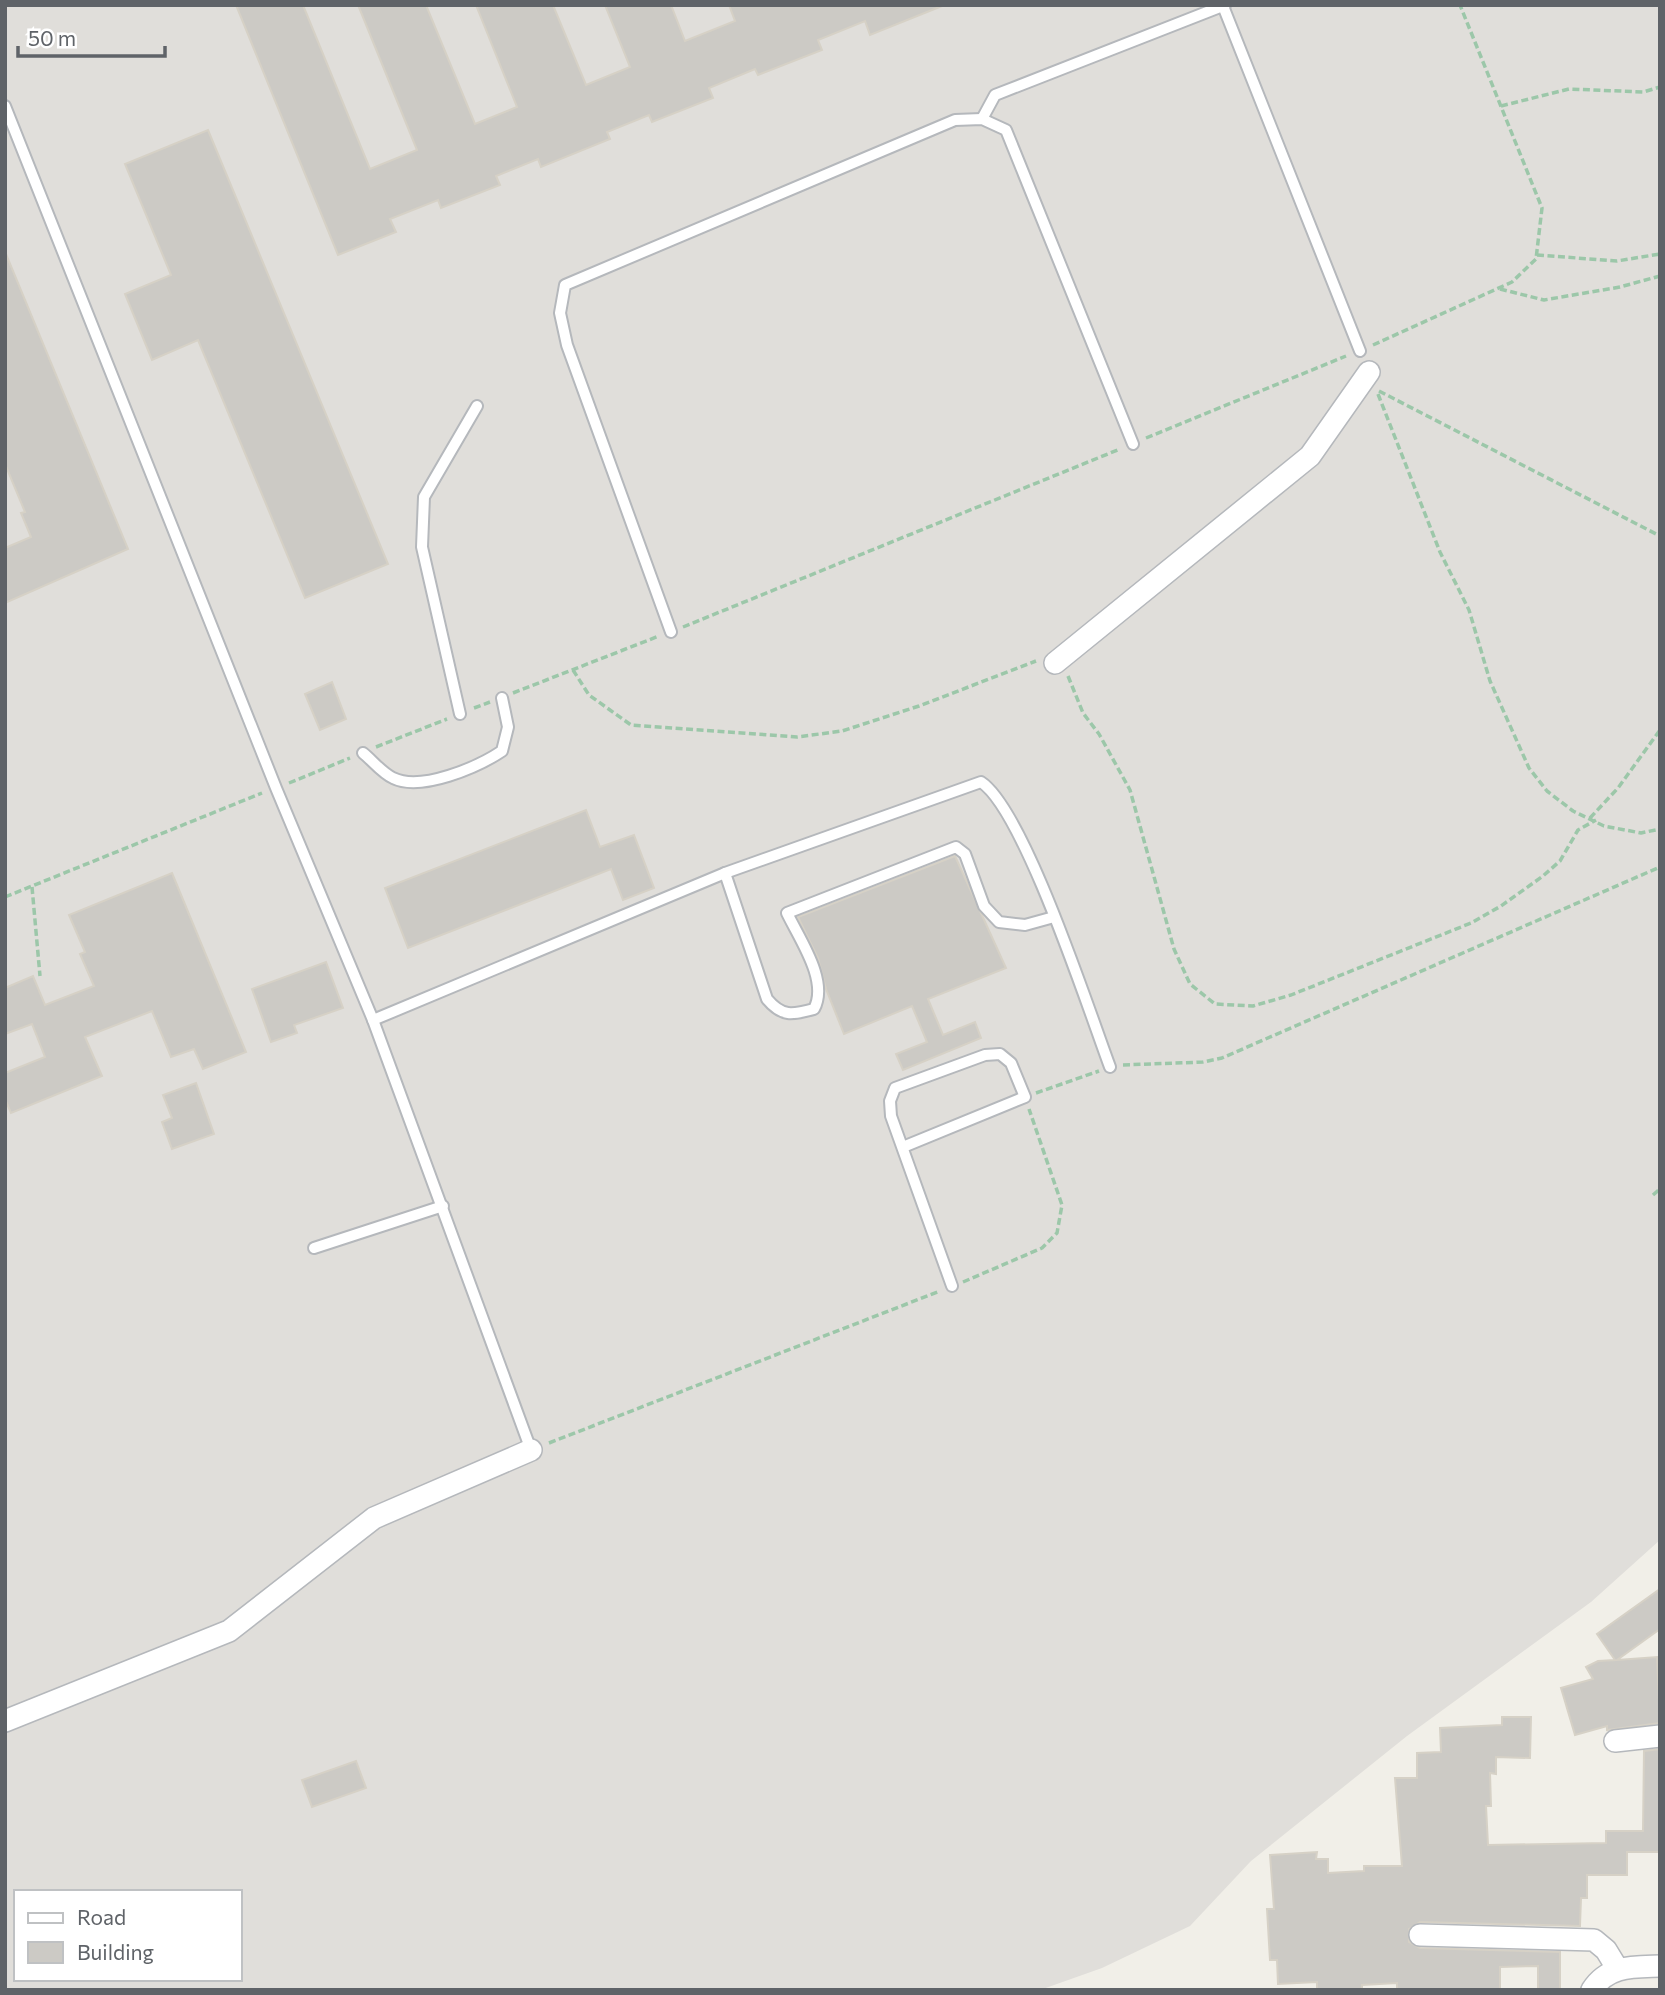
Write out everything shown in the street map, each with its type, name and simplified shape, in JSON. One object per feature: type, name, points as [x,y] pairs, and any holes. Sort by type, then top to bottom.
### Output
[{"type":"street","points":[[1055,663],[1310,456],[1369,372]]},
{"type":"street","points":[[5,1721],[229,1631],[374,1518],[531,1450]]},
{"type":"street","points":[[1615,1741],[1660,1736]]},
{"type":"street","points":[[1420,1935],[1594,1940],[1606,1950],[1617,1968]]},
{"type":"street","points":[[1592,1990],[1600,1978],[1617,1968],[1660,1966]]},
{"type":"lane","points":[[982,119],[995,95],[1224,6],[1360,351]]},
{"type":"lane","points":[[5,106],[276,788],[373,1020],[531,1450]]},
{"type":"lane","points":[[671,632],[567,345],[561,313],[565,285],[955,120],[982,119],[1006,130],[1133,443]]},
{"type":"lane","points":[[460,714],[422,547],[424,496],[477,406]]},
{"type":"lane","points":[[363,752],[393,778],[419,784],[486,762],[502,751],[508,727],[502,698]]},
{"type":"lane","points":[[373,1020],[725,873],[981,782],[993,790],[1023,845],[1054,918],[1110,1068]]},
{"type":"lane","points":[[725,873],[767,999],[778,1011],[790,1015],[814,1009],[820,998],[817,980],[788,913],[956,847],[965,854],[984,906],[999,922],[1025,925],[1054,918]]},
{"type":"lane","points":[[903,1147],[1025,1097],[1011,1063],[1000,1054],[985,1055],[895,1088],[890,1101],[891,1116],[952,1286]]},
{"type":"lane","points":[[314,1248],[443,1206]]},
{"type":"path","points":[[5,897],[363,752],[671,632],[1360,351],[1512,282],[1536,259],[1542,208],[1460,5]]},
{"type":"path","points":[[1501,106],[1569,89],[1643,92],[1660,88]]},
{"type":"path","points":[[1536,255],[1616,261],[1660,254]]},
{"type":"path","points":[[1498,289],[1544,300],[1620,287],[1660,276]]},
{"type":"path","points":[[1660,536],[1376,390],[1440,552],[1469,610],[1490,681],[1515,742],[1529,768],[1547,791],[1573,811],[1604,826],[1642,833],[1660,829]]},
{"type":"path","points":[[573,670],[589,695],[631,725],[797,737],[842,731],[880,719],[1023,663],[1043,659],[1055,663],[1064,668],[1083,713],[1099,734],[1130,790],[1174,949],[1190,984],[1215,1004],[1253,1006],[1291,995],[1471,923],[1501,906],[1560,861],[1578,831],[1593,819],[1660,730]]},
{"type":"path","points":[[531,1450],[952,1286],[1042,1248],[1057,1233],[1062,1205],[1025,1097],[1110,1068],[1139,1062],[1203,1062],[1222,1058],[1660,867]]},
{"type":"path","points":[[32,887],[40,976]]},
{"type":"path","points":[[1653,1195],[1660,1189]]},
{"type":"shaded area","points":[[5,5],[1660,5],[1660,1540],[1591,1602],[1407,1736],[1251,1861],[1190,1926],[1102,1968],[1040,1990],[5,1990]]},
{"type":"building","points":[[236,5],[303,5],[370,169],[417,150],[358,5],[426,5],[475,124],[517,107],[476,5],[553,5],[586,85],[630,67],[605,5],[671,5],[685,41],[735,21],[729,5],[942,6],[870,35],[865,21],[818,40],[822,50],[758,75],[755,69],[709,88],[713,98],[652,122],[649,115],[607,132],[610,139],[541,167],[538,159],[496,176],[500,185],[441,208],[438,200],[390,219],[396,232],[338,255]]},
{"type":"building","points":[[208,130],[388,564],[305,598],[198,340],[152,360],[125,294],[171,275],[125,164]]},
{"type":"building","points":[[6,254],[128,549],[5,603],[5,548],[31,537],[21,513],[25,512],[5,464]]},
{"type":"building","points":[[332,682],[346,719],[320,730],[305,694]]},
{"type":"building","points":[[586,810],[600,847],[634,835],[654,888],[623,900],[611,869],[408,948],[385,888]]},
{"type":"building","points":[[955,856],[1006,968],[928,999],[943,1035],[975,1022],[981,1038],[903,1070],[896,1054],[927,1042],[912,1006],[844,1034],[826,989],[818,958],[798,917]]},
{"type":"building","points":[[172,873],[246,1052],[203,1069],[194,1049],[171,1057],[152,1011],[85,1037],[102,1076],[11,1113],[5,1099],[5,1073],[45,1057],[32,1024],[5,1034],[5,988],[33,976],[45,1005],[94,986],[80,954],[85,952],[69,915]]},
{"type":"building","points":[[326,962],[343,1008],[294,1025],[297,1033],[271,1042],[252,989]]},
{"type":"building","points":[[196,1083],[214,1134],[172,1149],[162,1122],[172,1118],[163,1095]]},
{"type":"building","points":[[1660,1589],[1660,1629],[1617,1660],[1657,1657],[1660,1723],[1607,1730],[1607,1726],[1575,1735],[1561,1688],[1593,1679],[1586,1667],[1598,1661],[1615,1660],[1597,1634]]},
{"type":"building","points":[[1502,1717],[1531,1717],[1530,1758],[1496,1757],[1496,1774],[1490,1773],[1491,1806],[1486,1806],[1488,1845],[1606,1843],[1606,1831],[1643,1831],[1644,1751],[1660,1749],[1660,1852],[1627,1852],[1627,1875],[1587,1875],[1587,1898],[1581,1898],[1580,1926],[1420,1922],[1409,1929],[1409,1942],[1420,1948],[1560,1952],[1560,1990],[1538,1990],[1538,1966],[1500,1967],[1500,1990],[1397,1989],[1397,1983],[1362,1985],[1362,1990],[1317,1990],[1317,1982],[1278,1984],[1277,1960],[1270,1960],[1267,1909],[1274,1909],[1270,1855],[1317,1852],[1316,1859],[1328,1859],[1328,1873],[1364,1871],[1364,1866],[1402,1866],[1395,1778],[1417,1778],[1417,1753],[1441,1752],[1440,1728],[1502,1725]]},
{"type":"building","points":[[356,1761],[366,1788],[312,1807],[302,1780]]}]
